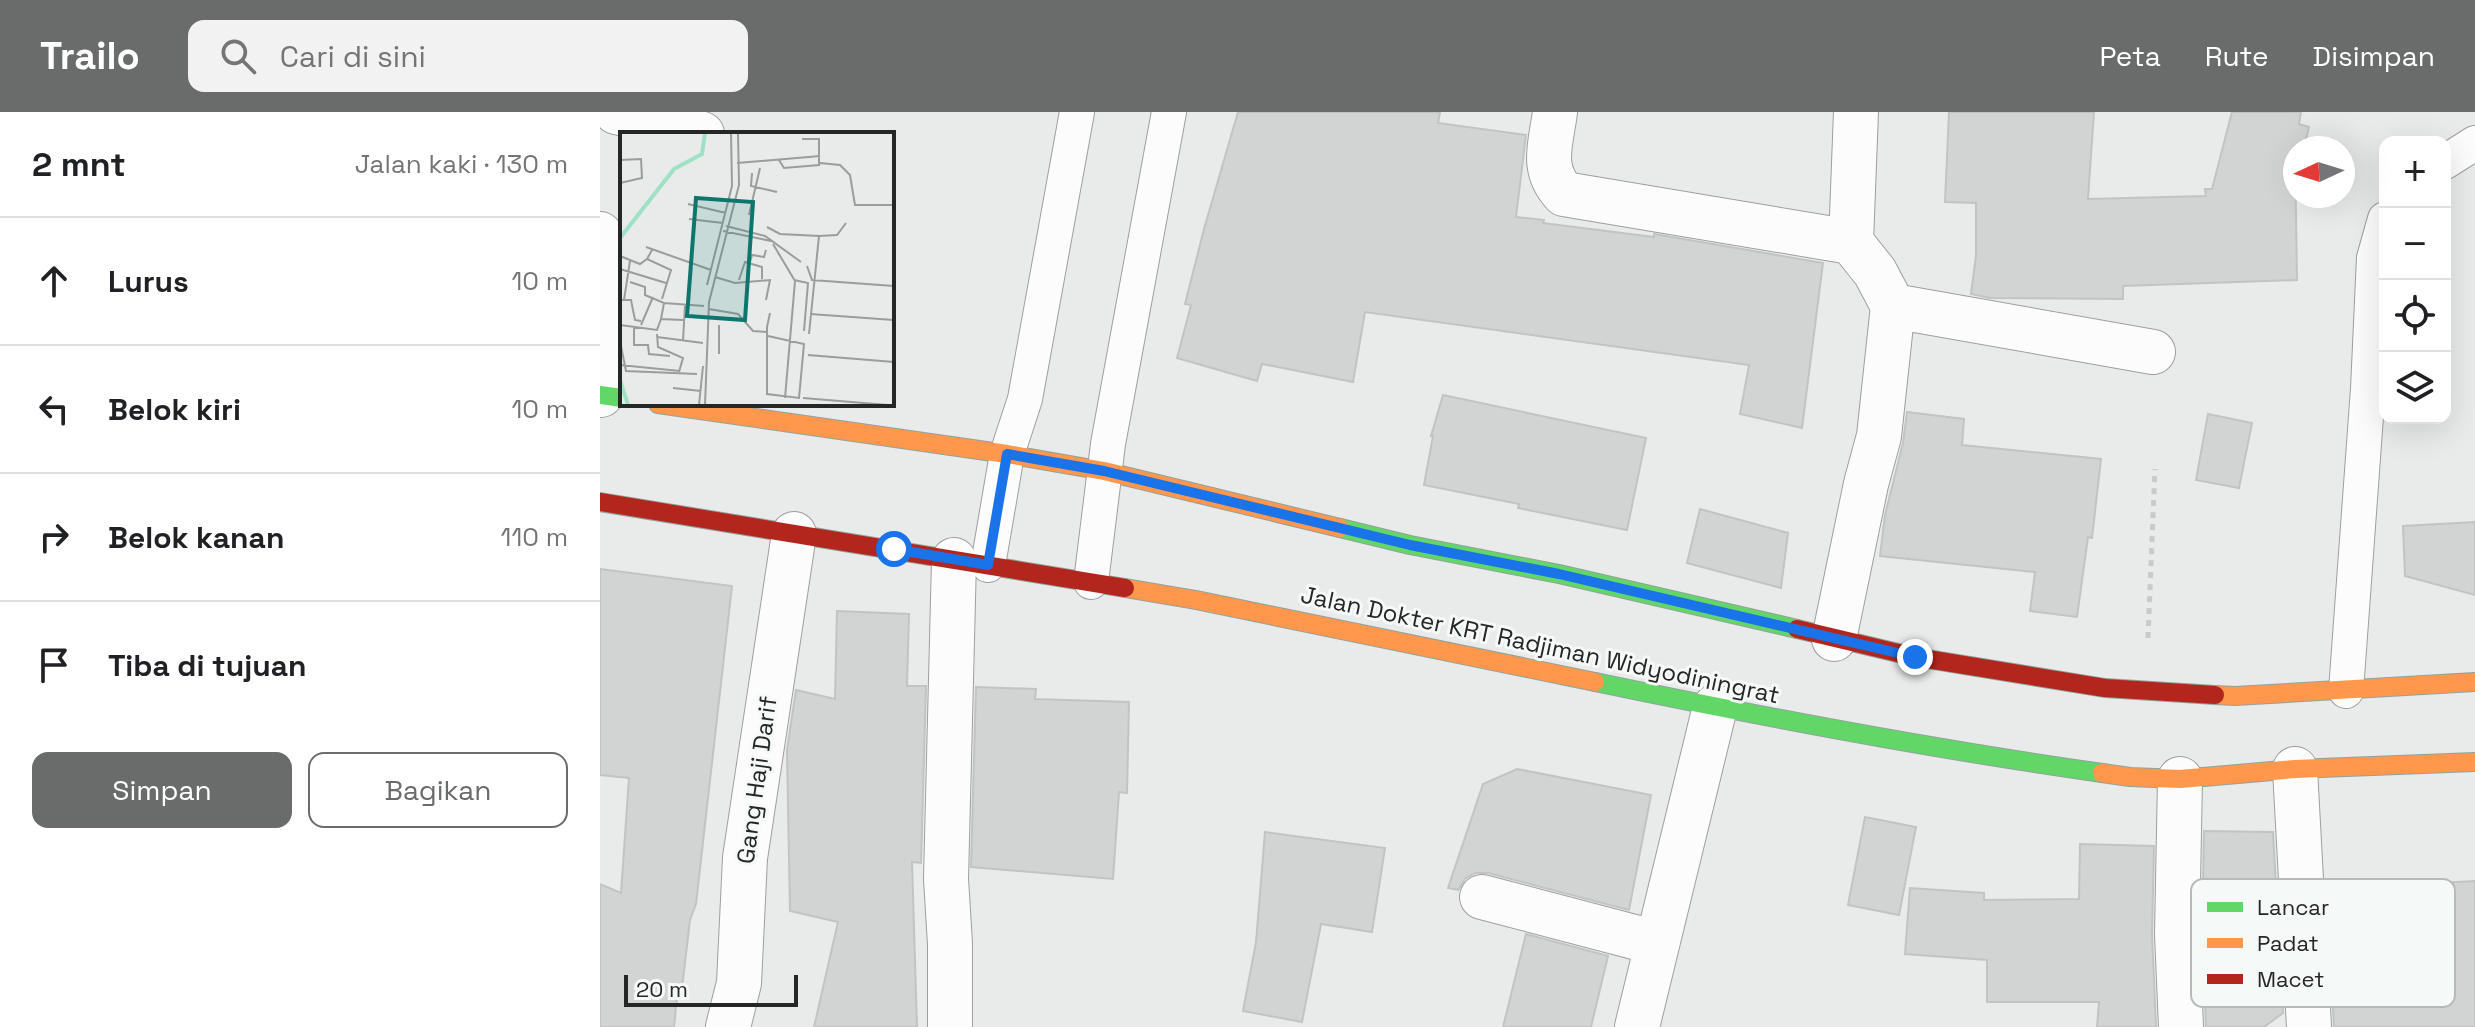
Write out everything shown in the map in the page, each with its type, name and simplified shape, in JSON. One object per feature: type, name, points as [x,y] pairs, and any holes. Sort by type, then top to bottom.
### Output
[{"type":"main road","points":[[683,406],[732,410],[1104,471],[1410,545],[1559,574],[1915,657],[2105,688],[2235,696],[2475,682]]},
{"type":"main road","name":"Jalan Dokter KRT Radjiman Widyodiningrat","points":[[600,502],[1196,600],[1715,707],[2018,761],[2130,777],[2180,779],[2295,769],[2475,762]]},
{"type":"street","points":[[1555,112],[1548,169],[1564,194],[1851,242]]},
{"type":"street","points":[[1834,639],[1879,436],[1893,306],[1875,272],[1851,242],[1856,112]]},
{"type":"street","points":[[642,115],[697,132]]},
{"type":"street","points":[[600,234],[611,264],[608,396]]},
{"type":"street","points":[[1893,306],[2153,352]]},
{"type":"street","name":"Gang Haji Darif","points":[[728,1027],[739,983],[745,858],[794,534]]},
{"type":"street","points":[[950,1027],[946,879],[971,563]]},
{"type":"street","points":[[1637,1027],[1715,707]]},
{"type":"street","points":[[2295,769],[2301,879]]},
{"type":"street","points":[[2180,779],[2177,934],[2181,1027]]},
{"type":"street","points":[[1482,897],[1657,943]]},
{"type":"street","points":[[2308,1007],[2309,1027]]},
{"type":"lane","points":[[971,563],[1025,399],[1077,112]]},
{"type":"lane","points":[[1091,582],[1104,471],[1169,112]]},
{"type":"lane","points":[[2451,158],[2475,143]]},
{"type":"lane","points":[[2346,691],[2368,389],[2374,258],[2379,240]]},
{"type":"path","points":[[2145,691],[2155,469]]},
{"type":"building","points":[[1238,112],[1440,112],[1438,123],[1526,135],[1516,217],[1654,237],[1654,234],[1823,263],[1802,428],[1740,414],[1749,365],[1365,312],[1353,382],[1262,364],[1257,381],[1177,358],[1191,305],[1185,304]]},
{"type":"building","points":[[1949,112],[2094,112],[2088,199],[2206,196],[2205,189],[2212,189],[2232,112],[2301,112],[2299,124],[2309,127],[2307,136],[2283,136],[2283,208],[2296,208],[2297,280],[2123,286],[2123,299],[1990,298],[1971,294],[1976,256],[1976,203],[1945,202]]},
{"type":"building","points":[[1443,395],[1646,438],[1627,530],[1424,485],[1431,436]]},
{"type":"building","points":[[1907,412],[1964,419],[1962,445],[2101,459],[2092,538],[2088,537],[2077,617],[2030,611],[2035,572],[1880,556],[1885,515],[1903,443]]},
{"type":"building","points":[[2208,414],[2252,423],[2239,488],[2196,480]]},
{"type":"building","points":[[1700,509],[1788,533],[1781,588],[1687,563]]},
{"type":"building","points":[[2475,522],[2475,595],[2405,576],[2403,526]]},
{"type":"building","points":[[600,569],[732,586],[696,904],[690,920],[674,1027],[600,1027],[600,884],[621,893],[629,778],[600,775]]},
{"type":"building","points":[[837,611],[909,614],[907,686],[926,686],[921,863],[912,862],[917,1027],[814,1027],[838,922],[790,911],[787,750],[796,690],[835,699]]},
{"type":"building","points":[[976,687],[1036,689],[1035,699],[1129,702],[1127,793],[1119,792],[1113,879],[971,867]]},
{"type":"building","points":[[1517,769],[1651,795],[1629,910],[1488,873],[1475,873],[1465,879],[1458,890],[1448,888],[1483,784]]},
{"type":"building","points":[[1865,817],[1916,827],[1899,915],[1848,905]]},
{"type":"building","points":[[2204,831],[2273,832],[2276,879],[2203,879]]},
{"type":"building","points":[[1265,832],[1385,848],[1372,932],[1321,924],[1302,1022],[1243,1011],[1256,942]]},
{"type":"building","points":[[2080,844],[2154,846],[2152,934],[2156,1027],[2097,1027],[2099,1002],[1987,1002],[1987,960],[1905,954],[1910,888],[1984,893],[1984,900],[2079,899]]},
{"type":"building","points":[[2475,881],[2475,1027],[2334,1027],[2333,1007],[2455,1007],[2455,882]]},
{"type":"building","points":[[1526,934],[1608,956],[1591,1027],[1503,1027]]},
{"type":"building","points":[[2205,1007],[2283,1007],[2283,1013],[2264,1027],[2206,1027]]},
{"type":"traffic: fast","points":[[600,395],[620,398]]},
{"type":"traffic: fast","points":[[1340,528],[1797,629]]},
{"type":"traffic: fast","points":[[1595,682],[1848,732],[2102,773]]},
{"type":"traffic: slow","points":[[672,406],[1104,471],[1340,528]]},
{"type":"traffic: slow","points":[[1125,588],[1595,682]]},
{"type":"traffic: slow","points":[[2215,695],[2475,682]]},
{"type":"traffic: slow","points":[[2102,773],[2180,779],[2295,769],[2475,762]]},
{"type":"traffic: jam","points":[[600,502],[1125,588]]},
{"type":"traffic: jam","points":[[1797,629],[1915,657],[2105,688],[2215,695]]},
{"type":"route","points":[[894,549],[988,565],[1007,454],[1104,471],[1410,545],[1559,574],[1915,657]]}]
